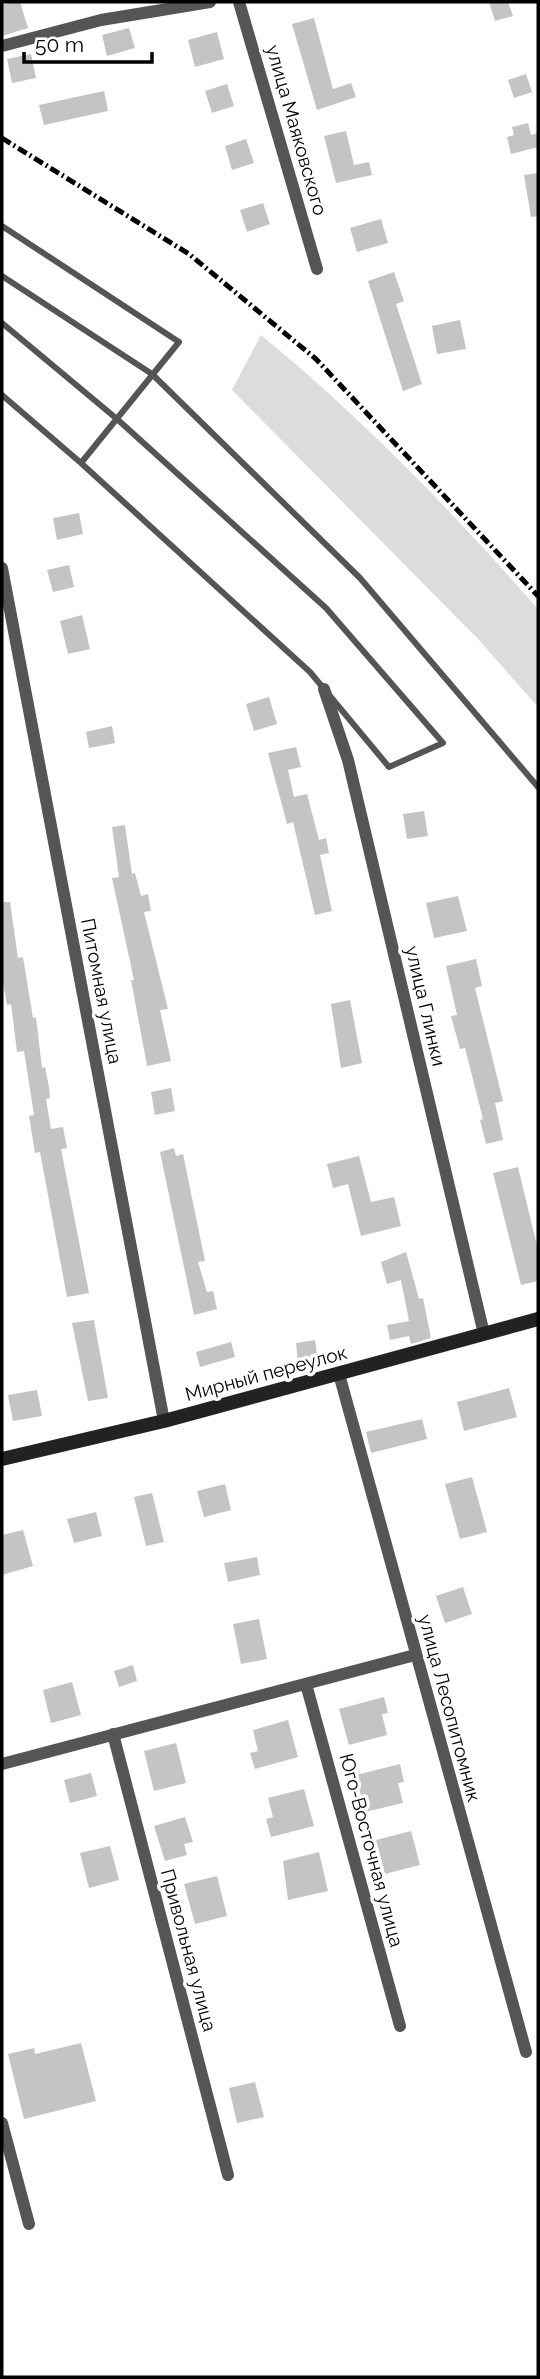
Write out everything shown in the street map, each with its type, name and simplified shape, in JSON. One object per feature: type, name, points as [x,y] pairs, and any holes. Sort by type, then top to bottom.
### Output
[{"type":"street","points":[[2,46],[102,20],[210,2]]},
{"type":"street","name":"улица Маяковского","points":[[239,2],[317,270]]},
{"type":"street","name":"Питомная улица","points":[[2,568],[6,616],[164,1421]]},
{"type":"street","name":"улица Глинки","points":[[324,689],[348,760],[484,1334]]},
{"type":"street","name":"Мирный переулок","points":[[2,1459],[164,1421],[538,1319]]},
{"type":"street","name":"улица Лесопитомник","points":[[339,1374],[526,2052]]},
{"type":"street","points":[[2,1764],[415,1655]]},
{"type":"street","name":"Юго-Восточная улица","points":[[306,1684],[400,2026]]},
{"type":"street","name":"Привольная улица","points":[[113,1734],[228,2175]]},
{"type":"street","points":[[2,2123],[29,2224]]},
{"type":"lane","points":[[2,226],[179,342],[81,463]]},
{"type":"lane","points":[[2,276],[152,374],[360,578],[538,787]]},
{"type":"lane","points":[[2,323],[117,419],[326,608],[443,743],[389,767],[310,672],[81,463],[2,395]]},
{"type":"shaded area","points":[[261,335],[334,398],[405,466],[538,609],[538,707],[479,640],[232,390]]},
{"type":"building","points":[[20,2],[28,28],[2,36],[2,5]]},
{"type":"building","points":[[489,2],[508,2],[513,16],[495,21]]},
{"type":"building","points":[[314,18],[333,89],[351,83],[356,97],[317,110],[292,24]]},
{"type":"building","points":[[129,28],[135,48],[107,56],[102,35]]},
{"type":"building","points":[[217,32],[224,59],[195,67],[188,40]]},
{"type":"building","points":[[31,54],[36,78],[12,83],[7,59]]},
{"type":"building","points":[[526,74],[532,92],[514,98],[508,80]]},
{"type":"building","points":[[227,84],[234,106],[212,113],[205,91]]},
{"type":"building","points":[[104,91],[108,111],[44,125],[39,105]]},
{"type":"building","points":[[528,123],[531,135],[538,133],[538,147],[511,154],[507,137],[514,135],[512,127]]},
{"type":"building","points":[[346,131],[354,165],[369,162],[372,175],[336,183],[324,136]]},
{"type":"building","points":[[246,139],[254,163],[232,170],[225,146]]},
{"type":"building","points":[[538,173],[538,216],[531,217],[524,175]]},
{"type":"building","points":[[263,203],[270,224],[247,232],[240,210]]},
{"type":"building","points":[[381,219],[388,243],[357,252],[350,228]]},
{"type":"building","points":[[394,272],[404,301],[396,304],[422,384],[403,391],[368,281]]},
{"type":"building","points":[[460,320],[466,349],[437,354],[432,326]]},
{"type":"building","points":[[79,513],[83,534],[57,540],[53,518]]},
{"type":"building","points":[[69,565],[74,587],[53,592],[47,570]]},
{"type":"building","points":[[82,615],[90,649],[68,654],[60,621]]},
{"type":"building","points":[[269,697],[277,724],[254,731],[246,704]]},
{"type":"building","points":[[112,726],[115,743],[89,748],[86,732]]},
{"type":"building","points":[[296,747],[301,767],[288,770],[294,797],[307,794],[319,840],[326,838],[329,853],[320,855],[332,911],[315,915],[293,822],[287,824],[268,753]]},
{"type":"building","points":[[424,811],[428,836],[407,839],[403,814]]},
{"type":"building","points":[[125,825],[132,874],[135,873],[141,896],[148,894],[151,911],[144,912],[168,1009],[160,1010],[171,1061],[147,1066],[131,980],[134,980],[112,878],[119,877],[112,827]]},
{"type":"building","points":[[458,896],[467,931],[434,938],[426,903]]},
{"type":"building","points":[[2,902],[10,902],[18,958],[23,957],[33,1018],[36,1017],[42,1068],[45,1067],[49,1087],[50,1098],[46,1099],[51,1129],[63,1127],[67,1148],[61,1149],[89,1293],[67,1297],[40,1152],[35,1153],[29,1116],[34,1115],[24,1051],[17,1052],[11,1004],[7,1005],[2,977]]},
{"type":"building","points":[[476,959],[482,986],[475,988],[503,1101],[495,1103],[503,1140],[486,1144],[480,1120],[483,1119],[465,1048],[460,1049],[451,1016],[457,1015],[446,966]]},
{"type":"building","points":[[350,1000],[362,1063],[341,1068],[331,1004]]},
{"type":"building","points":[[171,1088],[175,1111],[155,1115],[151,1092]]},
{"type":"building","points":[[174,1148],[176,1156],[183,1154],[205,1261],[198,1262],[207,1292],[213,1291],[217,1309],[194,1315],[160,1152]]},
{"type":"building","points":[[359,1156],[371,1202],[394,1197],[401,1226],[361,1236],[348,1184],[333,1188],[327,1164]]},
{"type":"building","points":[[518,1167],[538,1250],[538,1281],[521,1285],[493,1173]]},
{"type":"building","points":[[406,1252],[419,1299],[423,1298],[431,1338],[411,1344],[409,1336],[390,1340],[387,1325],[409,1321],[401,1280],[387,1284],[381,1262]]},
{"type":"building","points":[[94,1320],[108,1398],[88,1401],[72,1323]]},
{"type":"building","points":[[315,1340],[318,1360],[298,1363],[296,1343]]},
{"type":"building","points":[[231,1342],[235,1357],[200,1367],[196,1352]]},
{"type":"building","points":[[509,1388],[517,1417],[464,1431],[457,1402]]},
{"type":"building","points":[[37,1390],[42,1416],[13,1421],[8,1395]]},
{"type":"building","points":[[422,1419],[427,1439],[371,1453],[366,1432]]},
{"type":"building","points":[[472,1477],[487,1532],[460,1539],[445,1484]]},
{"type":"building","points":[[225,1484],[231,1510],[204,1517],[197,1491]]},
{"type":"building","points":[[152,1493],[164,1542],[146,1546],[134,1497]]},
{"type":"building","points":[[96,1512],[102,1536],[74,1543],[67,1519]]},
{"type":"building","points":[[23,1530],[33,1566],[2,1575],[2,1535]]},
{"type":"building","points":[[257,1557],[260,1575],[228,1582],[224,1563]]},
{"type":"building","points":[[463,1587],[472,1614],[445,1623],[436,1596]]},
{"type":"building","points":[[259,1619],[267,1659],[241,1664],[233,1624]]},
{"type":"building","points":[[133,1665],[137,1681],[119,1687],[114,1671]]},
{"type":"building","points":[[72,1682],[81,1715],[51,1723],[43,1690]]},
{"type":"building","points":[[384,1697],[388,1713],[382,1714],[387,1735],[349,1745],[339,1709]]},
{"type":"building","points":[[288,1720],[298,1757],[255,1769],[250,1753],[258,1751],[253,1730]]},
{"type":"building","points":[[176,1743],[186,1783],[154,1791],[144,1751]]},
{"type":"building","points":[[400,1764],[404,1782],[398,1783],[403,1803],[365,1812],[356,1775]]},
{"type":"building","points":[[91,1773],[97,1796],[70,1803],[64,1780]]},
{"type":"building","points":[[304,1789],[314,1826],[271,1837],[266,1819],[273,1817],[268,1798]]},
{"type":"building","points":[[185,1817],[193,1842],[184,1844],[187,1855],[165,1861],[154,1826]]},
{"type":"building","points":[[411,1831],[420,1865],[385,1874],[376,1840]]},
{"type":"building","points":[[110,1846],[119,1880],[89,1888],[80,1853]]},
{"type":"building","points":[[319,1852],[328,1891],[288,1900],[283,1861]]},
{"type":"building","points":[[217,1876],[227,1916],[195,1924],[184,1884]]},
{"type":"building","points":[[81,2043],[96,2101],[24,2119],[8,2054],[34,2048],[35,2054]]},
{"type":"building","points":[[255,2082],[264,2117],[237,2123],[229,2088]]},
{"type":"railway","points":[[2,138],[189,254],[316,359],[538,596]]}]
